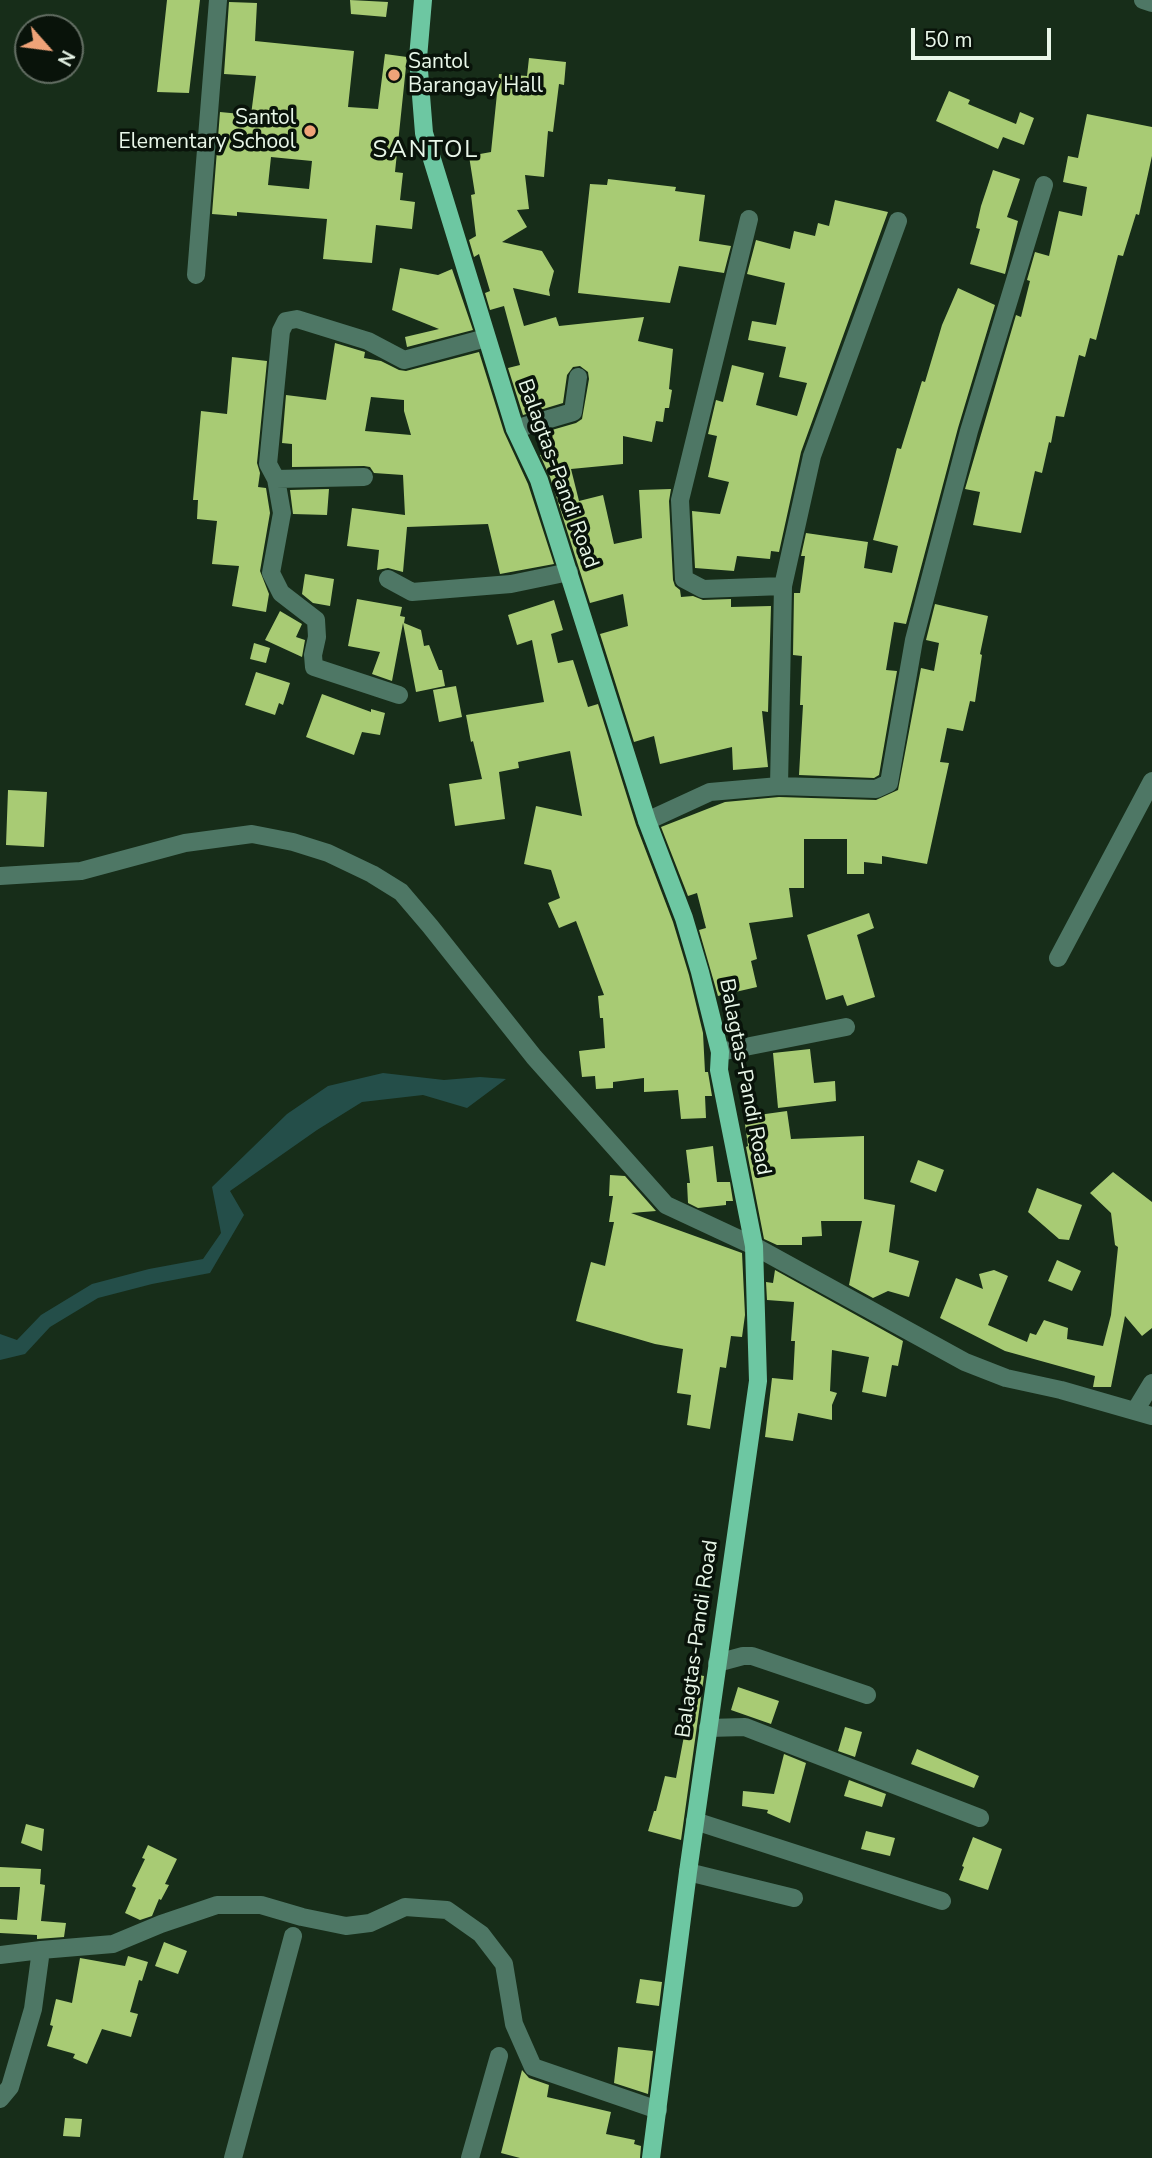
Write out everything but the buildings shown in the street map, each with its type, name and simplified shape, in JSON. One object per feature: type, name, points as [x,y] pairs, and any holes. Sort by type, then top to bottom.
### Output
[{"type":"main road","name":"Balagtas-Pandi Road","points":[[423,0],[418,58],[424,133],[515,429],[539,480],[647,821],[684,918],[701,972],[720,1052],[719,1070],[754,1246],[758,1381],[695,1821],[651,2158]]},
{"type":"street","points":[[195,275],[218,0]]},
{"type":"street","points":[[1143,0],[1152,3]]},
{"type":"street","points":[[647,821],[710,792],[779,786],[876,789],[889,783],[918,627],[969,431],[1044,185]]},
{"type":"street","points":[[749,219],[680,500],[684,579],[704,589],[783,586]]},
{"type":"street","points":[[779,786],[783,586],[812,456],[898,220]]},
{"type":"street","points":[[399,695],[314,667],[316,620],[281,593],[271,573],[282,513],[276,479],[268,464],[281,331],[286,321],[297,319],[368,341],[404,360],[486,338]]},
{"type":"street","points":[[515,429],[573,412],[578,377]]},
{"type":"street","points":[[276,479],[364,477]]},
{"type":"street","points":[[388,579],[412,592],[511,584],[569,572]]},
{"type":"street","points":[[1058,958],[1152,781]]},
{"type":"street","points":[[0,876],[81,871],[185,843],[252,834],[293,842],[328,853],[372,874],[401,892],[534,1057],[666,1205],[754,1246],[965,1362],[1006,1378],[1061,1390],[1144,1414],[1152,1382]]},
{"type":"street","points":[[720,1052],[846,1027]]},
{"type":"street","points":[[717,1663],[752,1656],[867,1695]]},
{"type":"street","points":[[708,1728],[744,1727],[980,1818]]},
{"type":"street","points":[[695,1821],[942,1901]]},
{"type":"street","points":[[688,1872],[794,1898]]},
{"type":"street","points":[[0,1955],[113,1944],[217,1905],[261,1905],[346,1926],[370,1923],[405,1907],[447,1910],[481,1934],[503,1964],[514,2024],[533,2067],[658,2110]]},
{"type":"street","points":[[233,2158],[293,1936]]},
{"type":"street","points":[[0,2099],[10,2087],[33,2009],[41,1950]]},
{"type":"street","points":[[470,2158],[499,2056]]},
{"type":"water","points":[[383,1073],[444,1080],[480,1077],[506,1079],[467,1108],[423,1095],[362,1102],[230,1191],[244,1215],[210,1273],[98,1298],[50,1327],[25,1354],[0,1360],[0,1334],[17,1340],[41,1315],[92,1284],[149,1269],[203,1259],[221,1233],[212,1187],[287,1114],[328,1086]]},
{"type":"place","name":"Santol Barangay Hall","points":[[394,75]]},
{"type":"place","name":"Santol Elementary School","points":[[310,131]]},
{"type":"district","name":"SANTOL","points":[[426,151]]}]
